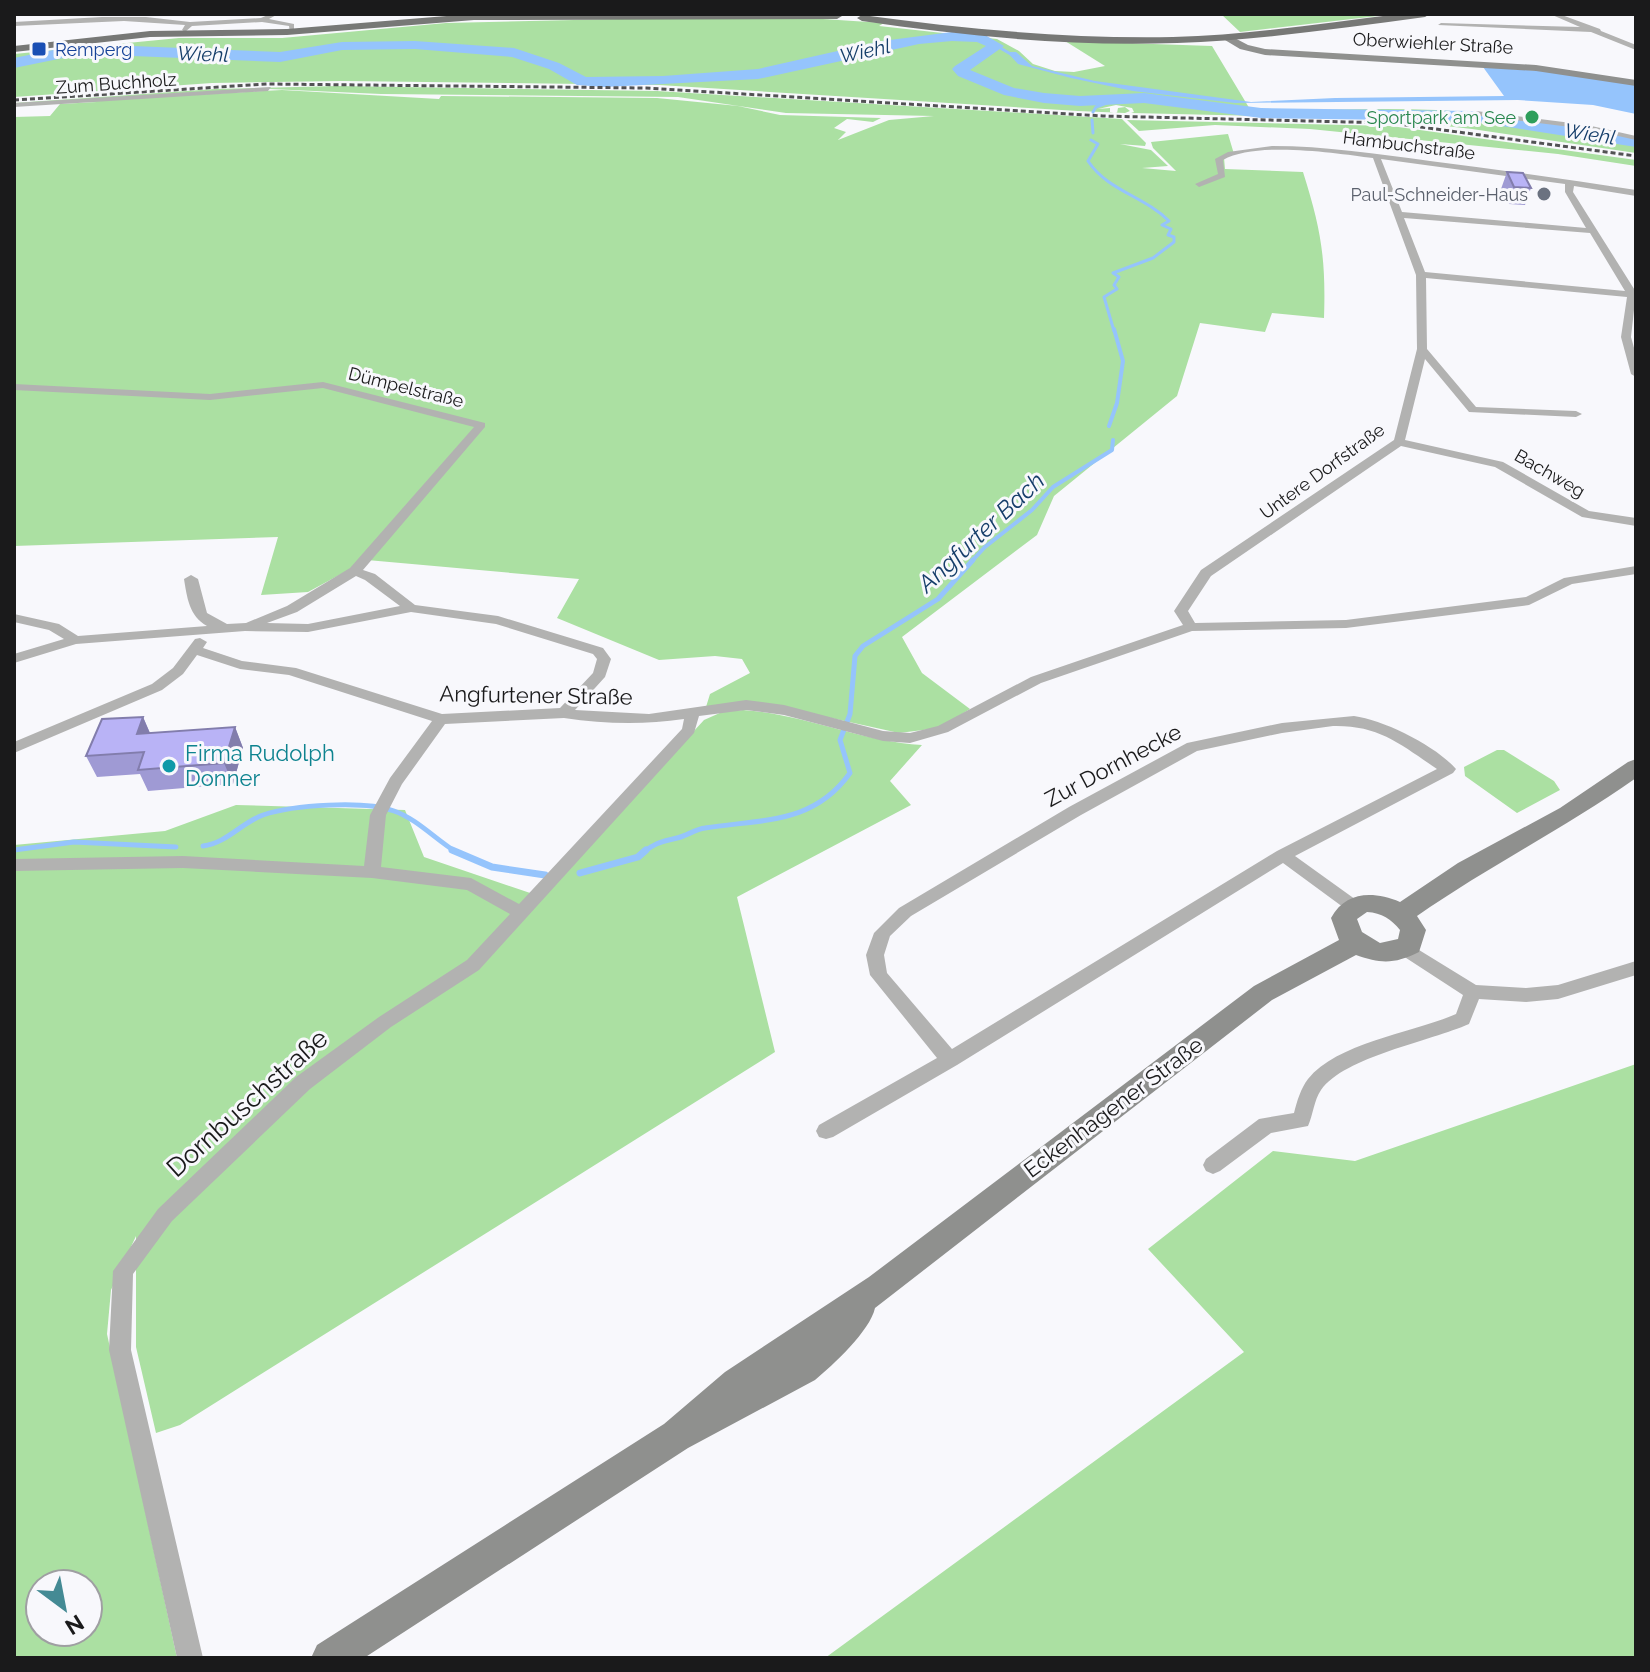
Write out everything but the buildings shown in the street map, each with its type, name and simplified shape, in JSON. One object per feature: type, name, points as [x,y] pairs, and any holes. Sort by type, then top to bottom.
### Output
[{"type":"main road","name":"Oberwiehler Straße","points":[[838,15],[847,20],[861,16],[1053,38],[1135,41],[1229,38],[1425,14]]},
{"type":"main road","points":[[14,49],[186,29],[292,32],[474,17],[838,15]]},
{"type":"main road","name":"Oberwiehler Straße","points":[[1229,38],[1244,47],[1265,52],[1536,68],[1636,83]]},
{"type":"main road","points":[[1401,914],[1467,869],[1568,814],[1636,767]]},
{"type":"main road","points":[[1373,903],[1401,914],[1413,930],[1413,941],[1406,949],[1382,953],[1356,943],[1343,923],[1345,913],[1353,906],[1373,903]]},
{"type":"main road","name":"Eckenhagener Straße","points":[[330,1658],[676,1436],[803,1369],[820,1355],[880,1287],[1263,993],[1356,943]]},
{"type":"street","points":[[262,20],[275,14]]},
{"type":"street","points":[[1553,14],[1636,48]]},
{"type":"street","points":[[14,24],[79,19],[156,19],[186,29],[262,20],[292,25],[292,32]]},
{"type":"street","points":[[1441,25],[1598,30]]},
{"type":"street","name":"Zum Buchholz","points":[[14,105],[268,89]]},
{"type":"street","points":[[1476,113],[1587,127],[1636,138]]},
{"type":"street","name":"Hambuchstraße","points":[[1199,184],[1218,179],[1222,175],[1219,159],[1235,152],[1292,150],[1376,156],[1570,181],[1636,193]]},
{"type":"street","name":"Untere Dorfstraße","points":[[1191,627],[1181,611],[1206,573],[1399,442],[1422,349],[1421,275],[1376,156]]},
{"type":"street","points":[[1570,181],[1569,192],[1634,295],[1626,337],[1636,374]]},
{"type":"street","points":[[1400,215],[1594,231]]},
{"type":"street","points":[[1421,275],[1634,295]]},
{"type":"street","points":[[1422,349],[1473,410],[1576,414]]},
{"type":"street","name":"Dümpelstraße","points":[[14,387],[226,396],[323,385],[481,425],[355,571],[292,609],[245,627],[208,623],[197,613],[191,579]]},
{"type":"street","name":"Bachweg","points":[[1399,442],[1499,464],[1586,514],[1636,522]]},
{"type":"street","name":"Angfurtener Straße","points":[[196,650],[240,665],[291,671],[441,719],[564,713],[599,718],[649,719],[746,705],[910,738],[943,729],[1036,680],[1191,627],[1346,624],[1529,601],[1569,581],[1636,570]]},
{"type":"street","points":[[355,571],[370,577],[411,608]]},
{"type":"street","points":[[14,659],[75,640],[245,627],[308,628],[411,608],[498,620],[598,651],[604,659],[600,674],[564,713]]},
{"type":"street","points":[[14,618],[54,627],[75,640]]},
{"type":"street","points":[[14,748],[157,687],[178,671],[196,650],[205,631]]},
{"type":"street","name":"Dornbuschstraße","points":[[190,1658],[120,1350],[123,1271],[165,1215],[303,1083],[385,1022],[473,965],[689,730],[693,712]]},
{"type":"street","points":[[372,872],[378,815],[395,782],[441,719]]},
{"type":"street","name":"Zur Dornhecke","points":[[826,1131],[950,1060],[1283,855],[1448,769],[1395,735],[1359,721],[1222,740],[1192,747],[977,869],[898,917],[883,933],[875,955],[884,985],[950,1060]]},
{"type":"street","points":[[1283,855],[1353,906]]},
{"type":"street","points":[[14,865],[183,862],[372,872],[471,884],[522,913]]},
{"type":"street","points":[[1406,949],[1473,992],[1526,995],[1558,992],[1636,968]]},
{"type":"street","points":[[1213,1165],[1266,1125],[1301,1120],[1314,1085],[1337,1064],[1445,1028],[1463,1019],[1473,992]]},
{"type":"green space","points":[[1221,14],[1395,14],[1240,32]]},
{"type":"green space","points":[[823,19],[884,23],[879,26],[997,39],[1019,51],[1033,64],[1055,71],[1074,72],[1105,66],[1065,41],[1212,46],[1251,111],[1413,109],[1486,114],[1636,139],[1636,153],[1384,119],[1131,113],[1134,112],[1132,108],[1116,105],[1098,109],[1110,108],[1110,112],[1114,113],[659,85],[342,81],[212,83],[14,97],[14,54],[179,38],[282,38],[446,23]]},
{"type":"green space","points":[[338,86],[657,91],[1122,119],[1146,143],[1145,146],[1120,144],[1151,150],[1168,166],[1142,168],[1176,171],[1153,148],[1151,142],[1228,134],[1234,154],[1224,158],[1225,169],[1303,172],[1321,244],[1324,318],[1272,313],[1265,332],[1200,323],[1177,396],[1054,496],[1037,535],[902,637],[922,673],[970,709],[939,728],[899,733],[795,710],[706,707],[710,694],[750,673],[742,659],[715,656],[659,660],[557,618],[579,579],[367,560],[308,592],[261,595],[278,537],[14,546],[14,117],[50,116],[60,104],[97,102],[14,103],[215,89]],"holes":[[[270,89],[381,94],[678,97],[786,113],[934,116],[889,120],[838,140],[846,132],[834,128],[847,119],[873,122],[881,118],[780,115],[738,106],[657,98],[441,96],[439,99],[282,90],[189,95]]]},
{"type":"green space","points":[[1125,107],[1130,111],[1125,113],[1117,113],[1118,108]]},
{"type":"green space","points":[[1127,120],[1391,126],[1636,160],[1636,166],[1558,154],[1310,129],[1215,125],[1139,131]]},
{"type":"green space","points":[[722,712],[766,712],[899,743],[922,745],[890,781],[911,805],[737,897],[775,1052],[180,1425],[156,1433],[136,1347],[136,1236],[111,1290],[107,1334],[177,1658],[14,1658],[14,845],[165,831],[236,805],[405,810],[424,857],[542,897],[704,720]]},
{"type":"green space","points":[[1497,750],[1504,750],[1554,781],[1560,790],[1517,813],[1465,776],[1464,767]]},
{"type":"green space","points":[[1636,1064],[1636,1658],[825,1658],[1244,1352],[1148,1249],[1273,1151],[1355,1161]]},
{"type":"water","points":[[1007,52],[1016,52],[1032,66],[1095,81],[1251,102],[1504,96],[1483,67],[1557,72],[1636,85],[1636,114],[1593,105],[1518,100],[1235,103],[1133,91],[1071,78],[1018,64]]},
{"type":"waterway","name":"Wiehl","points":[[14,63],[83,49],[280,57],[342,46],[415,45],[514,53],[554,66],[583,82],[663,80],[758,74],[882,46],[952,36],[979,38],[997,46],[960,69],[964,73],[1010,92],[1044,98],[1080,101],[1144,98],[1261,113],[1470,116],[1636,142]]},
{"type":"waterway","points":[[997,46],[1014,56]]},
{"type":"waterway","name":"Angfurter Bach","points":[[1093,112],[1096,107],[1112,101]]},
{"type":"waterway","name":"Angfurter Bach","points":[[1092,120],[1093,133]]},
{"type":"waterway","name":"Angfurter Bach","points":[[1091,140],[1098,144],[1088,161],[1096,171],[1116,187],[1159,212],[1169,221],[1162,225],[1171,229],[1168,235],[1174,237],[1174,242],[1153,258],[1113,273],[1119,277],[1114,285],[1117,289],[1104,297],[1114,331]]},
{"type":"waterway","name":"Angfurter Bach","points":[[1109,426],[1117,403],[1123,361],[1114,329]]},
{"type":"waterway","name":"Angfurter Bach","points":[[971,562],[1032,510],[1053,487],[1112,450],[1113,440]]},
{"type":"waterway","name":"Angfurter Bach","points":[[644,852],[659,843],[701,829],[785,817],[820,802],[835,790],[850,773],[840,740],[850,714],[855,656],[863,646],[938,599],[973,560]]},
{"type":"waterway","name":"Angfurter Bach","points":[[203,846],[219,841],[263,815],[310,806],[347,805],[394,811],[455,851]]},
{"type":"waterway","name":"Angfurter Bach","points":[[14,850],[74,842],[176,847]]},
{"type":"waterway","name":"Angfurter Bach","points":[[580,873],[638,857],[646,850]]},
{"type":"waterway","name":"Angfurter Bach","points":[[455,851],[492,867],[545,875]]},
{"type":"railway","points":[[14,100],[267,84],[646,88],[1103,116],[1391,123],[1636,156]]},
{"type":"place","name":"Remperg","points":[[39,49]]},
{"type":"place","name":"Sportpark am See","points":[[1532,117]]},
{"type":"place","name":"Paul-Schneider-Haus","points":[[1544,194]]},
{"type":"place","name":"Firma Rudolph Donner","points":[[169,766]]}]
